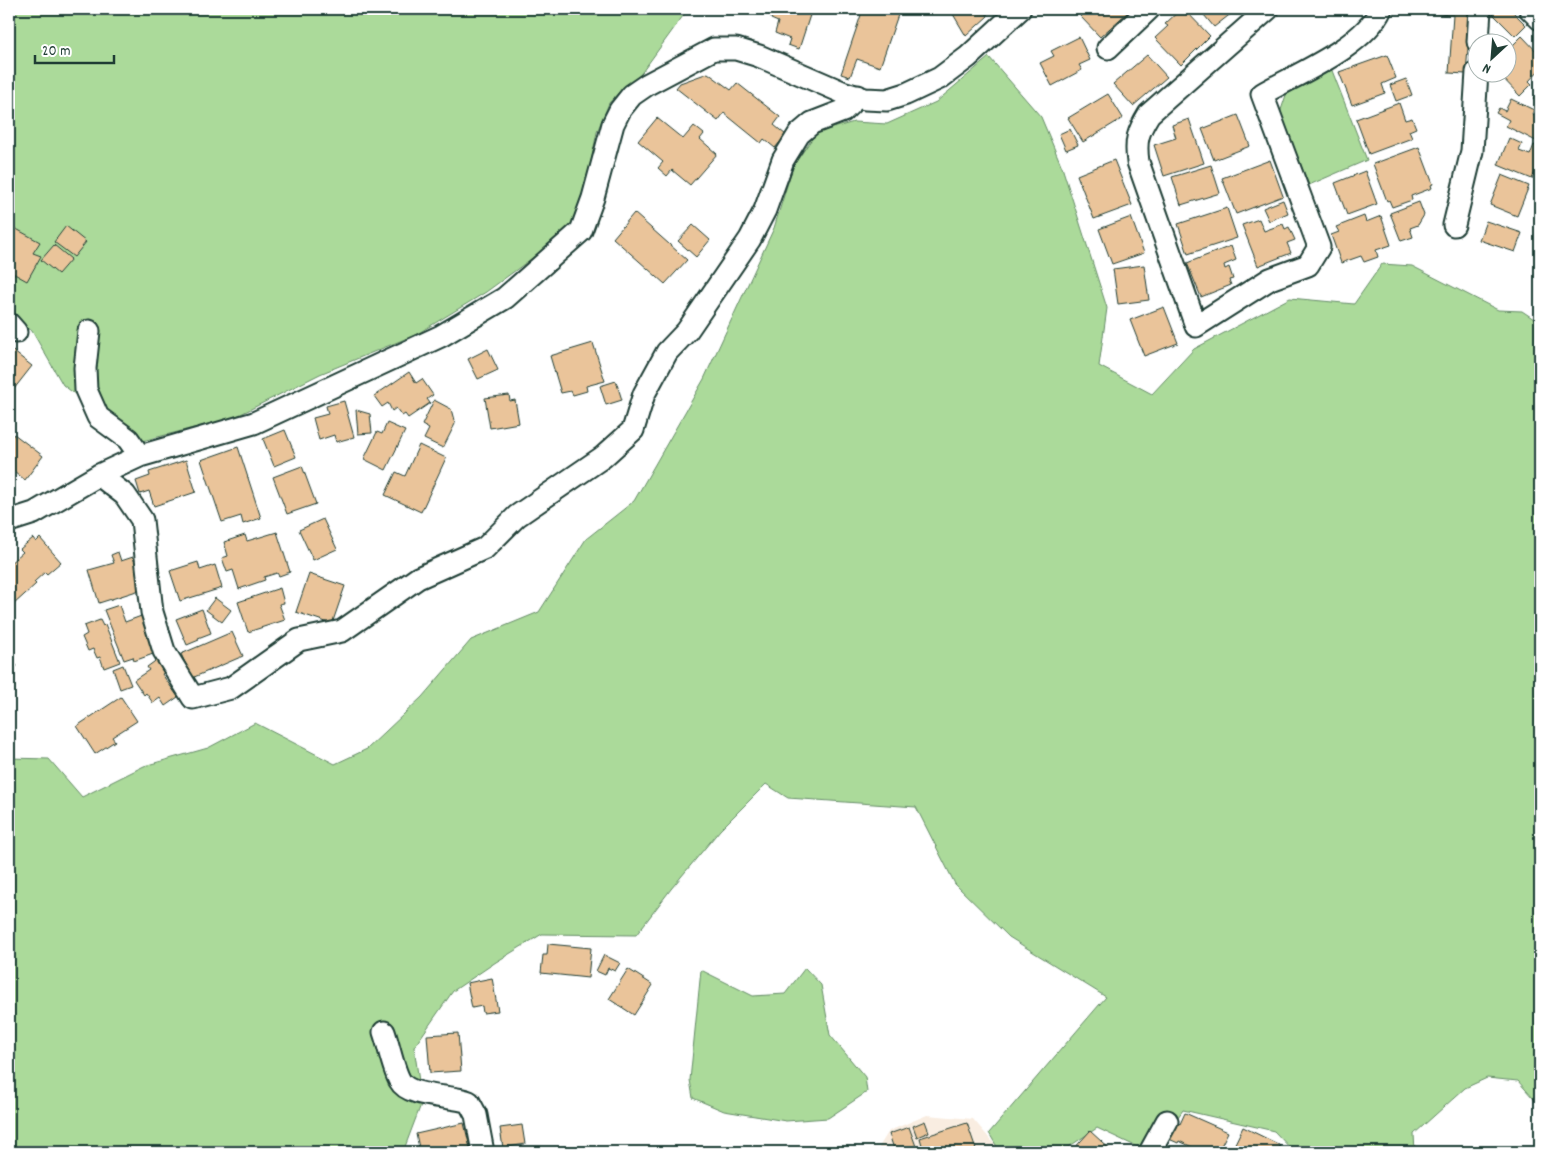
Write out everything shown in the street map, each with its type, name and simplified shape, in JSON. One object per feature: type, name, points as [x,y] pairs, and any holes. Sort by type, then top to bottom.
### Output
[{"type":"street","points":[[9,521],[34,513],[99,475],[140,456],[254,423],[441,336],[505,298],[581,231],[594,198],[613,124],[620,110],[632,95],[648,84],[714,49],[736,49],[759,56],[842,92],[865,99],[887,100],[906,94],[940,78],[968,57],[1020,9]]},
{"type":"street","points":[[1108,48],[1149,9]]},
{"type":"street","points":[[1268,9],[1149,114],[1139,130],[1135,146],[1138,162],[1196,326],[1270,279],[1308,265],[1319,247],[1262,94],[1335,54],[1360,36],[1381,9]]},
{"type":"street","points":[[1479,32],[1480,9]]},
{"type":"street","points":[[1530,9],[1540,19]]},
{"type":"street","points":[[1454,225],[1472,150],[1476,82]]},
{"type":"street","points":[[99,475],[125,496],[142,520],[152,612],[164,651],[192,698],[231,688],[299,640],[342,631],[418,578],[485,548],[517,516],[603,457],[633,430],[644,394],[667,352],[688,331],[750,239],[765,210],[783,160],[799,134],[812,123],[843,111],[858,96]]},
{"type":"street","points":[[89,330],[85,368],[86,390],[98,417],[128,439],[140,456]]},
{"type":"street","points":[[384,1032],[400,1082],[409,1090],[460,1098],[469,1102],[476,1115],[482,1152]]},
{"type":"street","points":[[1150,1152],[1167,1121]]},
{"type":"shaded area","points":[[927,1115],[973,1119],[1001,1152],[880,1152],[879,1147],[889,1131]]},
{"type":"green space","points":[[9,9],[688,9],[640,75],[622,89],[609,103],[597,132],[584,196],[573,224],[557,240],[486,292],[417,334],[320,374],[233,418],[138,442],[63,385],[32,331],[9,314]]},
{"type":"green space","points":[[989,57],[1041,117],[1062,167],[1107,308],[1099,366],[1152,394],[1194,349],[1290,298],[1354,304],[1382,264],[1412,266],[1498,310],[1522,311],[1540,323],[1540,1106],[1518,1081],[1487,1078],[1465,1088],[1414,1134],[1415,1152],[1294,1152],[1274,1131],[1183,1110],[1153,1152],[1148,1152],[1097,1128],[1061,1152],[1000,1152],[989,1133],[1106,997],[1009,937],[955,884],[916,807],[788,798],[766,784],[720,830],[636,935],[542,934],[453,991],[414,1047],[422,1102],[403,1152],[9,1152],[9,758],[49,759],[82,797],[144,766],[208,748],[255,723],[335,764],[367,749],[422,697],[471,640],[539,612],[586,539],[634,501],[704,379],[774,228],[793,166],[816,133],[854,122],[887,124],[936,102]]},
{"type":"green space","points":[[1331,68],[1367,160],[1309,185],[1280,113],[1286,95]]},
{"type":"green space","points":[[805,968],[821,985],[830,1035],[865,1077],[867,1092],[828,1118],[786,1121],[724,1111],[693,1098],[690,1080],[701,970],[753,996],[785,994]]},
{"type":"building","points":[[774,9],[812,9],[799,49],[788,45],[790,39],[775,33],[778,22],[771,19]]},
{"type":"building","points":[[863,9],[900,9],[880,67],[857,59],[850,77],[841,74]]},
{"type":"building","points":[[950,9],[984,9],[988,16],[966,36]]},
{"type":"building","points":[[1088,9],[1125,9],[1128,12],[1100,37],[1080,16]]},
{"type":"building","points":[[1181,9],[1184,9],[1210,36],[1181,65],[1155,38],[1168,26],[1165,24]]},
{"type":"building","points":[[1199,9],[1237,9],[1214,27]]},
{"type":"building","points":[[1424,9],[1471,9],[1469,32],[1466,32],[1466,74],[1449,73],[1453,15],[1423,13]]},
{"type":"building","points":[[1497,9],[1510,9],[1526,25],[1516,35],[1516,32],[1511,32],[1492,13]]},
{"type":"building","points":[[1522,36],[1540,55],[1540,69],[1529,81],[1532,84],[1520,96],[1507,82],[1516,82],[1516,42]]},
{"type":"building","points":[[1079,37],[1090,60],[1079,65],[1082,70],[1052,86],[1040,63],[1054,56],[1051,51]]},
{"type":"building","points":[[1147,55],[1167,77],[1133,106],[1113,84]]},
{"type":"building","points":[[1387,55],[1396,78],[1382,84],[1385,93],[1352,105],[1339,72]]},
{"type":"building","points":[[708,73],[731,90],[737,83],[780,117],[774,125],[786,135],[775,148],[764,139],[761,143],[724,113],[718,121],[676,88],[680,83]]},
{"type":"building","points":[[1406,79],[1412,95],[1396,101],[1390,85]]},
{"type":"building","points":[[1540,91],[1540,106],[1533,98]]},
{"type":"building","points":[[1108,94],[1123,118],[1083,142],[1068,118]]},
{"type":"building","points":[[1511,99],[1534,110],[1532,114],[1540,118],[1540,143],[1506,126],[1509,120],[1496,113],[1499,108],[1505,111]]},
{"type":"building","points":[[1399,103],[1405,120],[1412,118],[1416,128],[1409,131],[1412,138],[1369,154],[1356,119]]},
{"type":"building","points":[[1238,115],[1250,146],[1214,160],[1202,129]]},
{"type":"building","points":[[657,118],[683,139],[694,126],[704,134],[700,139],[717,154],[690,185],[672,170],[667,176],[658,168],[663,162],[638,141]]},
{"type":"building","points":[[1189,119],[1204,163],[1164,176],[1154,145],[1176,138],[1172,125]]},
{"type":"building","points":[[1070,129],[1078,145],[1066,150],[1059,134]]},
{"type":"building","points":[[1509,138],[1522,144],[1519,151],[1530,155],[1534,145],[1540,147],[1540,161],[1532,179],[1498,165]]},
{"type":"building","points":[[1419,147],[1433,184],[1431,185],[1432,188],[1411,196],[1412,200],[1392,207],[1389,200],[1387,201],[1373,164]]},
{"type":"building","points":[[1114,160],[1132,205],[1094,219],[1077,175]]},
{"type":"building","points":[[1270,160],[1283,196],[1236,214],[1222,178]]},
{"type":"building","points":[[1211,165],[1220,193],[1181,205],[1172,177]]},
{"type":"building","points":[[1365,171],[1377,204],[1347,215],[1335,183]]},
{"type":"building","points":[[1502,175],[1529,186],[1517,216],[1490,205]]},
{"type":"building","points":[[1283,200],[1288,213],[1269,221],[1263,208]]},
{"type":"building","points":[[1419,202],[1424,215],[1418,225],[1410,228],[1413,237],[1401,241],[1390,213]]},
{"type":"building","points":[[1227,208],[1237,238],[1188,254],[1178,224]]},
{"type":"building","points":[[634,213],[687,260],[665,284],[613,238]]},
{"type":"building","points":[[1364,216],[1366,222],[1381,216],[1391,245],[1376,250],[1378,257],[1364,262],[1361,256],[1341,263],[1331,235],[1339,232],[1336,227]]},
{"type":"building","points":[[1131,217],[1144,253],[1112,264],[1099,229]]},
{"type":"building","points":[[1259,219],[1264,231],[1283,224],[1285,229],[1289,227],[1295,240],[1287,243],[1291,253],[1258,266],[1242,225]]},
{"type":"building","points":[[1486,221],[1522,233],[1515,252],[1479,240]]},
{"type":"building","points":[[9,225],[40,242],[33,253],[41,256],[27,281],[9,271]]},
{"type":"building","points":[[693,225],[710,240],[696,257],[678,241]]},
{"type":"building","points":[[66,226],[86,242],[74,257],[54,242]]},
{"type":"building","points":[[54,245],[71,259],[58,274],[41,260]]},
{"type":"building","points":[[1231,246],[1236,260],[1224,265],[1225,269],[1229,267],[1233,279],[1229,280],[1231,285],[1201,297],[1187,263]]},
{"type":"building","points":[[1144,265],[1149,300],[1118,304],[1113,269]]},
{"type":"building","points":[[1164,307],[1178,343],[1144,356],[1130,320]]},
{"type":"building","points":[[593,343],[605,381],[586,386],[587,391],[573,395],[571,391],[561,393],[550,356]]},
{"type":"building","points":[[9,348],[32,366],[10,394],[9,393]]},
{"type":"building","points":[[488,349],[498,370],[478,379],[468,359]]},
{"type":"building","points":[[409,372],[416,383],[422,379],[433,395],[427,399],[430,403],[408,418],[405,414],[402,416],[396,408],[392,411],[388,403],[382,407],[374,396]]},
{"type":"building","points":[[616,381],[622,400],[606,405],[600,386]]},
{"type":"building","points":[[509,395],[510,401],[515,400],[519,423],[490,428],[485,398]]},
{"type":"building","points":[[434,400],[451,409],[455,424],[443,448],[424,439],[429,429],[422,425]]},
{"type":"building","points":[[344,401],[354,437],[336,442],[334,435],[319,440],[313,418],[328,414],[326,406]]},
{"type":"building","points":[[356,410],[370,414],[372,433],[358,434]]},
{"type":"building","points":[[387,423],[405,431],[386,470],[364,459],[377,432],[382,434]]},
{"type":"building","points":[[285,430],[296,457],[274,466],[263,439]]},
{"type":"building","points":[[14,434],[43,456],[25,480],[9,467],[9,441]]},
{"type":"building","points":[[419,445],[446,458],[421,512],[385,495],[396,472],[405,476]]},
{"type":"building","points":[[238,447],[261,518],[243,524],[241,516],[222,522],[201,460]]},
{"type":"building","points":[[186,460],[196,492],[154,506],[149,491],[140,494],[136,481],[150,476],[149,472]]},
{"type":"building","points":[[302,466],[316,504],[287,514],[273,477]]},
{"type":"building","points":[[323,519],[337,549],[313,560],[299,530]]},
{"type":"building","points":[[277,532],[290,572],[279,576],[277,573],[264,577],[265,580],[239,589],[233,570],[227,572],[222,558],[228,556],[224,542],[245,535],[247,541]]},
{"type":"building","points":[[33,538],[36,542],[40,538],[61,562],[47,574],[45,572],[34,582],[36,584],[13,605],[9,601],[9,564],[23,552],[20,549]]},
{"type":"building","points":[[118,552],[121,561],[133,557],[143,589],[99,603],[89,570],[114,563],[111,555]]},
{"type":"building","points":[[198,562],[200,570],[215,565],[222,588],[180,601],[170,571]]},
{"type":"building","points":[[309,574],[345,586],[332,624],[296,612]]},
{"type":"building","points":[[280,588],[284,603],[279,604],[285,620],[248,632],[238,602]]},
{"type":"building","points":[[215,598],[231,610],[222,622],[206,610]]},
{"type":"building","points":[[119,605],[125,622],[144,615],[154,642],[150,644],[153,654],[134,661],[133,657],[124,660],[104,610]]},
{"type":"building","points":[[202,609],[211,633],[187,645],[176,619]]},
{"type":"building","points":[[100,620],[103,626],[105,624],[120,662],[104,668],[100,657],[97,658],[93,649],[88,651],[82,637],[87,634],[84,626]]},
{"type":"building","points":[[232,632],[243,656],[192,678],[181,654]]},
{"type":"building","points":[[9,657],[17,666],[9,674]]},
{"type":"building","points":[[158,659],[166,671],[162,674],[178,697],[165,706],[160,698],[153,703],[146,693],[144,695],[134,680],[149,670],[147,667]]},
{"type":"building","points":[[123,665],[131,685],[120,689],[113,669]]},
{"type":"building","points":[[121,697],[137,721],[112,737],[115,741],[95,754],[77,726]]},
{"type":"building","points":[[548,944],[591,948],[588,978],[541,973],[543,955],[547,955]]},
{"type":"building","points":[[604,955],[620,963],[615,971],[608,968],[605,975],[596,971]]},
{"type":"building","points":[[628,969],[653,985],[634,1015],[609,999]]},
{"type":"building","points":[[492,978],[498,1011],[483,1013],[482,1006],[472,1008],[467,983]]},
{"type":"building","points":[[458,1033],[461,1071],[430,1073],[427,1035]]},
{"type":"building","points":[[1185,1113],[1228,1132],[1218,1152],[1203,1152],[1179,1141],[1178,1143],[1169,1139],[1177,1122],[1180,1124]]},
{"type":"building","points":[[925,1121],[929,1132],[917,1137],[913,1126]]},
{"type":"building","points":[[464,1123],[471,1152],[420,1152],[416,1134]]},
{"type":"building","points":[[967,1123],[977,1152],[924,1152],[920,1138]]},
{"type":"building","points":[[522,1125],[525,1144],[503,1148],[500,1128]]},
{"type":"building","points":[[909,1127],[917,1149],[909,1152],[895,1152],[889,1134]]},
{"type":"building","points":[[1243,1127],[1280,1145],[1277,1152],[1231,1152]]},
{"type":"building","points":[[1090,1131],[1113,1152],[1071,1152]]},
{"type":"building","points":[[556,1147],[557,1152],[523,1152]]}]
